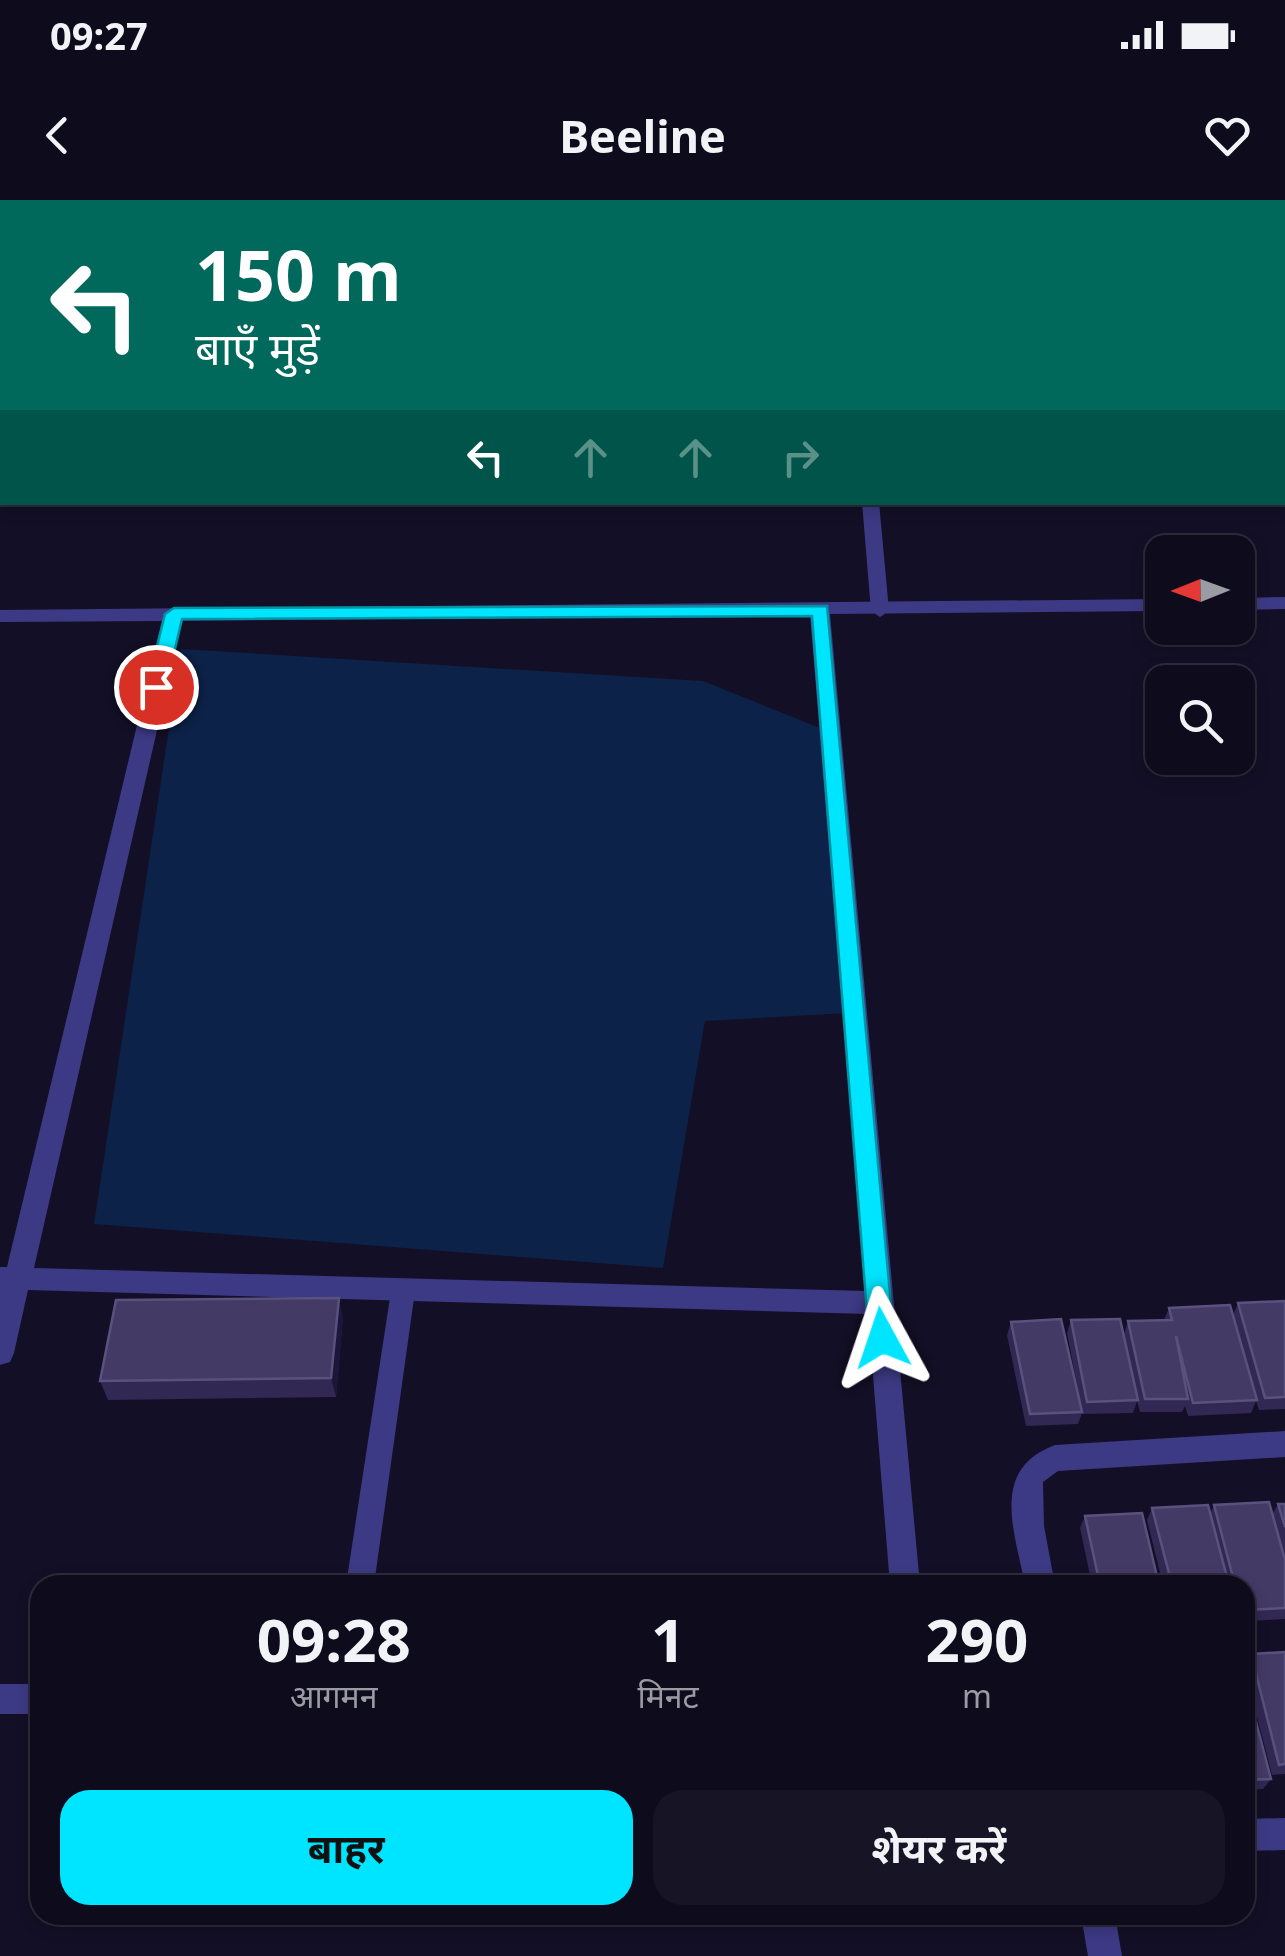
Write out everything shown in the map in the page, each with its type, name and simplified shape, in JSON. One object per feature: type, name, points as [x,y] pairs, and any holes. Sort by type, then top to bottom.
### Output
[{"type":"street","points":[[1255,603],[1285,602]]},
{"type":"street","points":[[0,616],[880,611],[1145,605]]},
{"type":"street","points":[[820,610],[904,1575]]},
{"type":"street","points":[[0,1353],[8,1278],[174,614]]},
{"type":"street","points":[[8,1278],[878,1303]]},
{"type":"street","points":[[1038,1575],[1026,1505],[1026,1483],[1035,1468],[1055,1458],[1285,1444]]},
{"type":"street","points":[[0,1699],[30,1699]]},
{"type":"street","points":[[1255,1836],[1285,1834]]},
{"type":"street","points":[[1100,1925],[1105,1956]]},
{"type":"lane","points":[[870,505],[880,611]]},
{"type":"lane","points":[[361,1575],[402,1290]]},
{"type":"water","points":[[181,649],[703,681],[820,728],[849,1013],[705,1021],[663,1268],[94,1224]]},
{"type":"building","points":[[339,1298],[331,1378],[100,1381],[116,1300]]},
{"type":"building","points":[[1285,1301],[1285,1397],[1265,1398],[1238,1303]]},
{"type":"building","points":[[1230,1305],[1257,1400],[1193,1403],[1176,1336],[1188,1399],[1145,1399],[1128,1321],[1172,1320],[1169,1308]]},
{"type":"building","points":[[1061,1319],[1082,1412],[1030,1414],[1011,1322]]},
{"type":"building","points":[[1120,1319],[1138,1400],[1087,1402],[1071,1320]]},
{"type":"building","points":[[1269,1502],[1285,1560],[1285,1608],[1255,1610],[1255,1575],[1232,1575],[1214,1505]]},
{"type":"building","points":[[1278,1504],[1285,1504],[1285,1527]]},
{"type":"building","points":[[1208,1505],[1226,1575],[1169,1575],[1152,1508]]},
{"type":"building","points":[[1142,1513],[1157,1575],[1098,1575],[1085,1516]]},
{"type":"building","points":[[1285,1652],[1285,1764],[1279,1765],[1255,1670],[1255,1654]]},
{"type":"building","points":[[1255,1717],[1271,1779],[1255,1780]]},
{"type":"route","points":[[156,687],[174,614],[820,610],[882,1338]]}]
